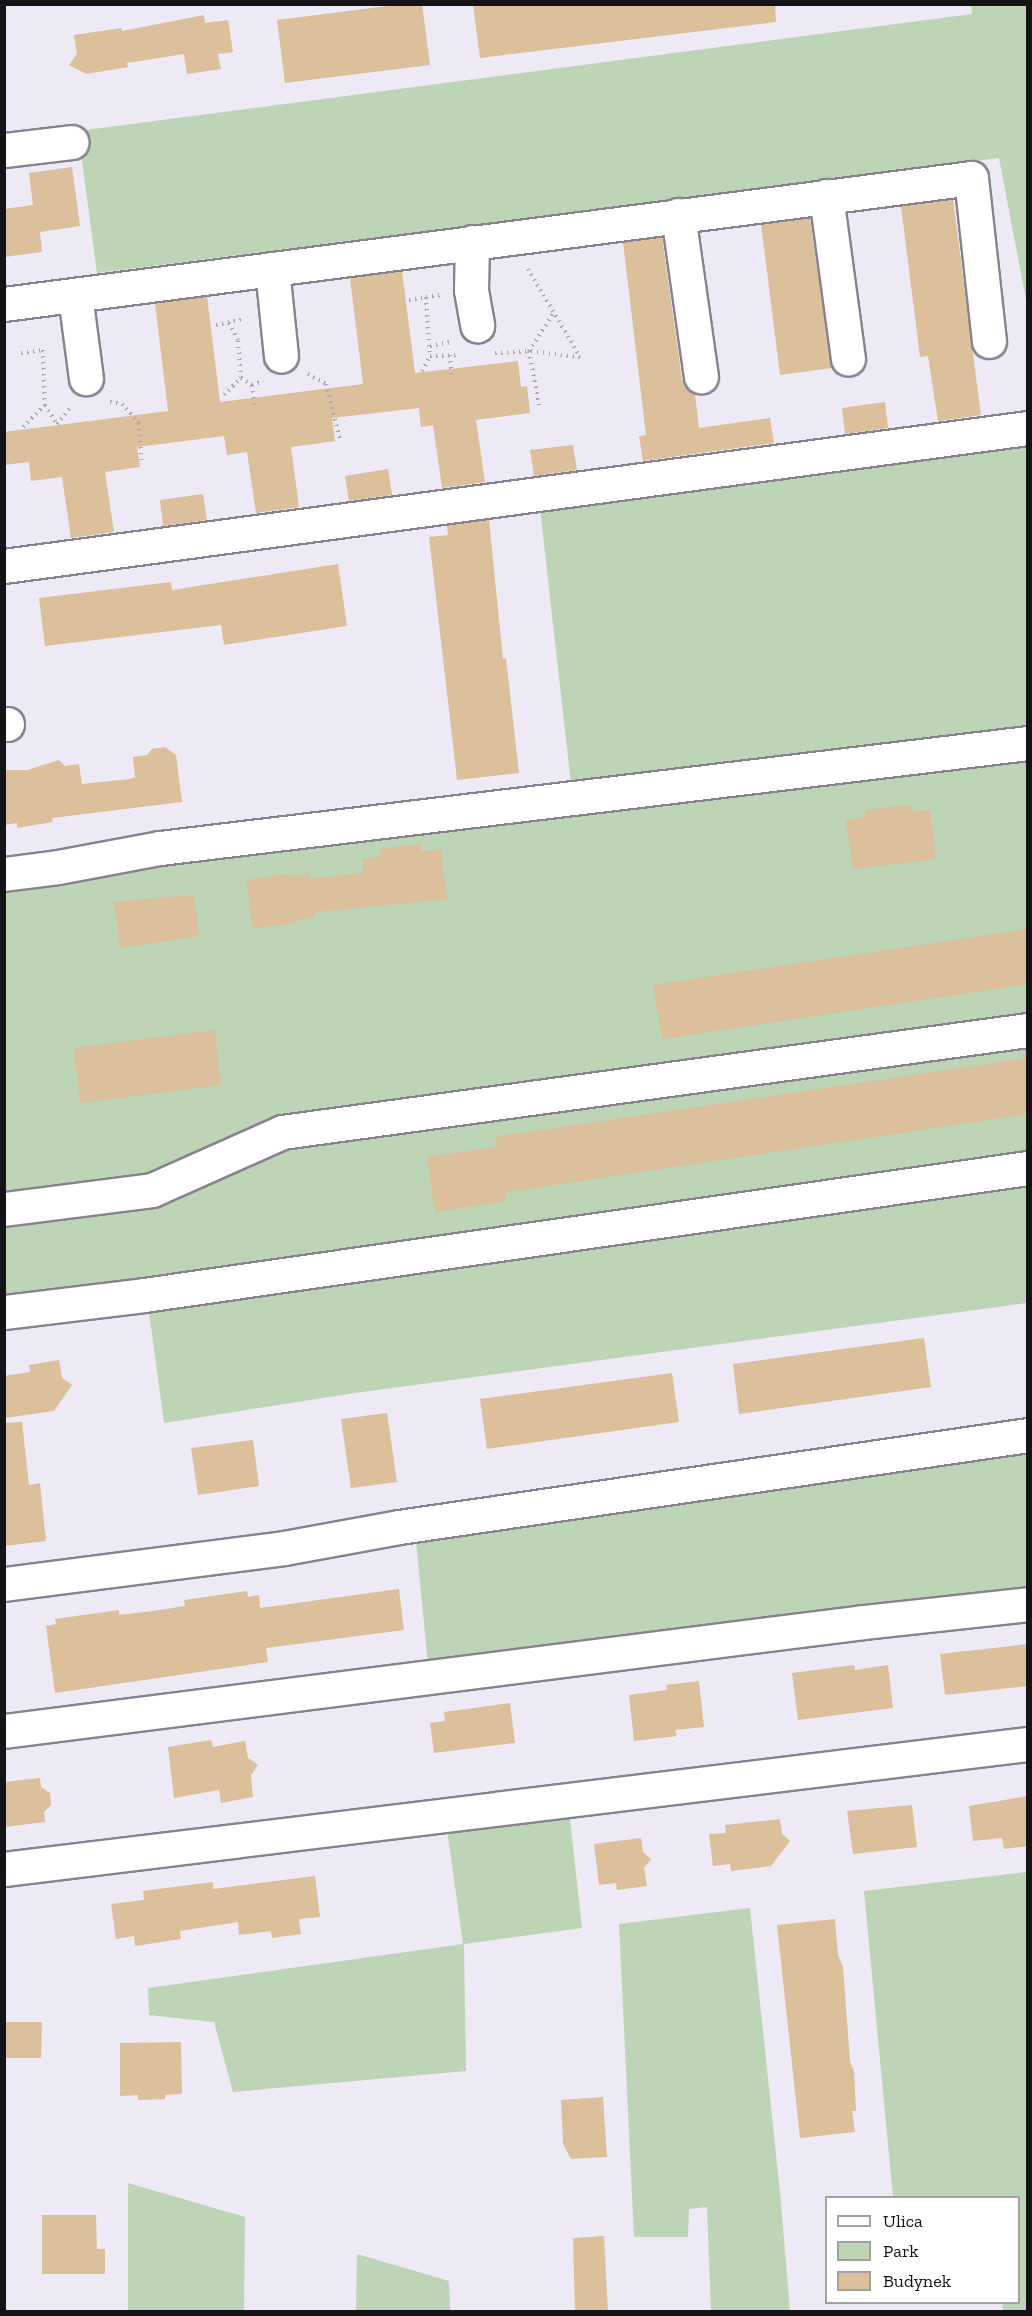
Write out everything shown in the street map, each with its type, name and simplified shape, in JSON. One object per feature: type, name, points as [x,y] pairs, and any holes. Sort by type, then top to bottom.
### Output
[{"type":"lane","points":[[4,150],[72,142]]},
{"type":"lane","points":[[4,304],[971,178],[989,341]]},
{"type":"lane","points":[[826,196],[848,359]]},
{"type":"lane","points":[[678,216],[701,376]]},
{"type":"lane","points":[[472,242],[471,290],[477,325]]},
{"type":"lane","points":[[272,269],[285,369]]},
{"type":"lane","points":[[75,295],[86,378]]},
{"type":"lane","points":[[4,566],[1028,428]]},
{"type":"lane","points":[[4,874],[58,867],[160,848],[1028,743]]},
{"type":"lane","points":[[4,1209],[152,1190],[282,1132],[1028,1030]]},
{"type":"lane","points":[[4,1312],[156,1294],[1028,1167]]},
{"type":"lane","points":[[4,1584],[284,1548],[399,1527],[1028,1435]]},
{"type":"lane","points":[[4,1731],[863,1622],[1028,1604]]},
{"type":"lane","points":[[4,1869],[1028,1744]]},
{"type":"path","points":[[510,238],[580,357],[529,351],[539,405]]},
{"type":"path","points":[[224,395],[241,378],[238,340],[228,322]]},
{"type":"path","points":[[450,355],[452,379]]},
{"type":"path","points":[[422,371],[430,356]]},
{"type":"path","points":[[252,385],[285,369],[310,374],[326,384],[340,440]]},
{"type":"path","points":[[241,378],[252,385],[255,405]]},
{"type":"path","points":[[24,427],[45,405]]},
{"type":"green space","points":[[971,5],[1027,5],[1027,305],[999,158],[97,273],[78,131],[972,14]]},
{"type":"green space","points":[[1027,441],[1027,730],[571,784],[540,508]]},
{"type":"green space","points":[[1027,755],[1027,1303],[355,1393],[164,1423],[145,1282],[5,1302],[4,885]]},
{"type":"green space","points":[[997,1430],[998,1458],[1027,1454],[1027,1593],[428,1664],[413,1511]]},
{"type":"green space","points":[[569,1810],[582,1928],[464,1944],[466,2071],[233,2092],[214,2022],[149,2015],[148,1988],[463,1944],[447,1829]]},
{"type":"green space","points":[[1027,1872],[1027,2311],[1003,2311],[1002,2304],[1020,2304],[1020,2196],[893,2196],[864,1891]]},
{"type":"green space","points":[[750,1908],[780,2192],[790,2311],[711,2311],[707,2207],[689,2209],[688,2237],[634,2237],[619,1924]]},
{"type":"green space","points":[[128,2183],[245,2217],[244,2311],[128,2311]]},
{"type":"green space","points":[[357,2254],[449,2281],[450,2311],[356,2311]]},
{"type":"building","points":[[403,4],[422,4],[430,65],[285,83],[277,20]]},
{"type":"building","points":[[473,4],[775,4],[776,22],[480,58]]},
{"type":"building","points":[[204,15],[205,23],[228,20],[233,52],[218,54],[221,69],[187,74],[184,54],[127,63],[128,67],[86,74],[69,65],[77,54],[74,35],[122,28],[122,31]]},
{"type":"building","points":[[72,167],[80,226],[40,232],[42,252],[4,257],[4,209],[33,205],[29,173]]},
{"type":"building","points":[[953,199],[981,415],[938,421],[928,356],[920,357],[901,206]]},
{"type":"building","points":[[810,218],[832,368],[780,375],[761,224]]},
{"type":"building","points":[[662,237],[682,379],[687,388],[695,394],[699,428],[770,418],[774,443],[643,461],[639,436],[646,435],[623,242]]},
{"type":"building","points":[[402,271],[415,373],[518,361],[521,387],[527,386],[530,413],[476,420],[485,482],[442,488],[433,425],[421,427],[419,408],[332,418],[335,441],[291,447],[299,507],[256,513],[247,452],[227,455],[224,436],[137,447],[140,467],[105,472],[114,532],[71,538],[62,477],[31,481],[29,462],[4,465],[4,432],[168,411],[155,303],[207,296],[220,402],[363,384],[350,278]]},
{"type":"building","points":[[885,402],[888,428],[845,434],[842,408]]},
{"type":"building","points":[[573,445],[577,470],[534,476],[530,450]]},
{"type":"building","points":[[388,469],[392,495],[349,501],[345,476]]},
{"type":"building","points":[[203,494],[207,520],[163,526],[160,500]]},
{"type":"building","points":[[489,520],[503,659],[506,658],[519,773],[457,780],[429,537],[448,535],[447,525]]},
{"type":"building","points":[[338,564],[347,626],[224,645],[221,625],[45,646],[39,598],[171,582],[172,590]]},
{"type":"building","points":[[165,747],[176,755],[182,802],[52,818],[53,822],[17,828],[17,823],[4,825],[4,770],[27,770],[59,760],[65,766],[79,764],[82,784],[130,779],[135,777],[133,757],[147,755],[152,749]]},
{"type":"building","points":[[910,805],[911,812],[930,810],[936,859],[853,869],[846,820],[866,817],[865,810]]},
{"type":"building","points":[[421,844],[422,852],[441,849],[447,899],[315,912],[315,917],[296,920],[296,923],[253,928],[246,880],[290,874],[290,877],[310,874],[310,879],[364,873],[362,859],[381,857],[380,849]]},
{"type":"building","points":[[194,895],[199,936],[120,948],[114,902]]},
{"type":"building","points":[[1028,929],[1028,984],[662,1039],[653,985]]},
{"type":"building","points":[[215,1030],[221,1085],[80,1103],[74,1048]]},
{"type":"building","points":[[1028,1058],[1028,1114],[506,1192],[506,1201],[435,1212],[427,1157],[497,1147],[495,1137]]},
{"type":"building","points":[[924,1338],[931,1387],[739,1414],[733,1364]]},
{"type":"building","points":[[59,1360],[62,1378],[72,1385],[54,1411],[4,1418],[4,1376],[30,1372],[29,1365]]},
{"type":"building","points":[[672,1373],[679,1422],[487,1449],[480,1399]]},
{"type":"building","points":[[387,1413],[397,1482],[351,1488],[341,1419]]},
{"type":"building","points":[[22,1422],[29,1485],[40,1483],[46,1541],[4,1546],[4,1423]]},
{"type":"building","points":[[253,1440],[259,1486],[198,1495],[191,1448]]},
{"type":"building","points":[[399,1589],[404,1630],[266,1648],[268,1662],[55,1693],[46,1626],[56,1624],[55,1619],[119,1610],[119,1615],[153,1611],[185,1606],[184,1600],[247,1591],[248,1597],[259,1595],[260,1608]]},
{"type":"building","points":[[1028,1644],[1028,1686],[945,1695],[940,1654]]},
{"type":"building","points":[[854,1665],[855,1670],[888,1665],[893,1708],[798,1720],[792,1673]]},
{"type":"building","points":[[699,1681],[704,1727],[675,1730],[677,1736],[634,1741],[629,1695],[667,1690],[666,1685]]},
{"type":"building","points":[[510,1703],[515,1743],[434,1753],[430,1723],[445,1721],[444,1712]]},
{"type":"building","points":[[211,1740],[213,1747],[245,1741],[248,1758],[258,1765],[251,1775],[253,1797],[221,1803],[219,1790],[174,1798],[168,1747]]},
{"type":"building","points":[[40,1778],[41,1787],[50,1793],[51,1805],[44,1812],[45,1822],[4,1827],[4,1782]]},
{"type":"building","points":[[1028,1796],[1028,1846],[1004,1849],[1002,1838],[973,1841],[969,1806]]},
{"type":"building","points":[[912,1805],[917,1847],[853,1854],[847,1811]]},
{"type":"building","points":[[780,1819],[782,1834],[790,1841],[771,1866],[731,1871],[730,1864],[713,1866],[709,1834],[726,1833],[725,1825]]},
{"type":"building","points":[[641,1838],[643,1852],[651,1859],[644,1868],[647,1886],[617,1890],[616,1883],[599,1885],[594,1844]]},
{"type":"building","points":[[315,1876],[320,1917],[299,1919],[301,1934],[272,1938],[271,1931],[239,1935],[238,1922],[180,1931],[181,1939],[135,1946],[134,1936],[116,1939],[111,1904],[144,1900],[143,1891],[213,1882],[213,1889]]},
{"type":"building","points":[[835,1919],[838,1955],[843,1967],[850,2061],[854,2071],[856,2111],[852,2111],[855,2132],[800,2138],[777,1925]]},
{"type":"building","points":[[4,2022],[42,2022],[41,2058],[4,2058]]},
{"type":"building","points":[[181,2042],[182,2094],[165,2095],[165,2099],[138,2100],[138,2095],[120,2096],[120,2043]]},
{"type":"building","points":[[603,2097],[607,2157],[571,2159],[563,2144],[561,2100]]},
{"type":"building","points":[[42,2215],[96,2215],[97,2249],[105,2249],[105,2274],[42,2274]]},
{"type":"building","points":[[604,2236],[608,2312],[575,2312],[573,2238]]}]
